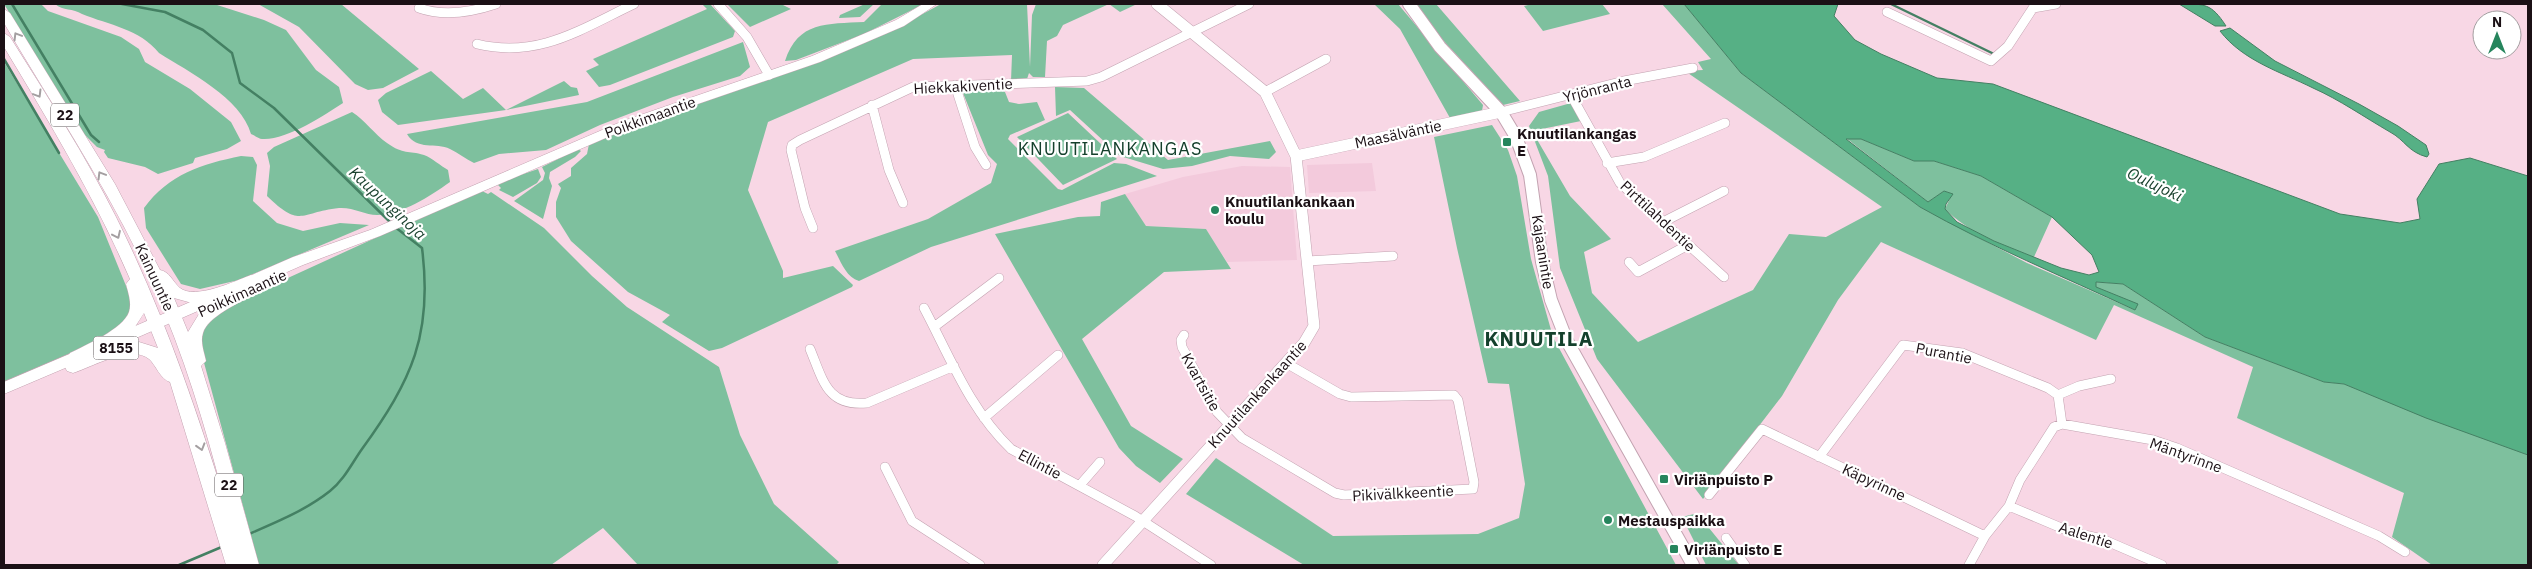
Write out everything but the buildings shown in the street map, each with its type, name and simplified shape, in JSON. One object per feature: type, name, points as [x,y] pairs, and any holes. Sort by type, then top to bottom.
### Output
[{"type":"highway","name":"Kainuuntie","points":[[4,13],[119,204],[148,260],[175,319],[204,394],[237,554],[250,565]]},
{"type":"highway","name":"Kainuuntie","points":[[4,37],[80,162],[126,254],[158,326],[233,528]]},
{"type":"highway","points":[[74,362],[122,331],[134,317],[137,305],[126,254]]},
{"type":"highway","points":[[148,260],[176,293],[187,297],[204,297],[260,282]]},
{"type":"highway","points":[[204,394],[195,342],[197,328],[208,315],[260,282]]},
{"type":"highway","points":[[74,362],[131,347],[147,349],[161,361],[185,401]]},
{"type":"main road","name":"Poikkimaantie","points":[[4,388],[74,362],[260,282],[318,253],[372,234],[627,124],[816,59],[859,42],[900,23],[931,4]]},
{"type":"main road","name":"Kajaanintie","points":[[1409,4],[1440,47],[1501,112],[1516,137],[1530,175],[1544,272],[1550,300],[1568,341],[1693,565]]},
{"type":"main road","name":"Poikkimaantie","points":[[4,397],[74,362]]},
{"type":"street","points":[[419,8],[428,13],[454,12],[486,8],[496,4]]},
{"type":"street","points":[[476,44],[485,48],[516,50],[546,46],[634,4]]},
{"type":"street","points":[[718,4],[740,24],[759,54],[769,75]]},
{"type":"street","name":"Knuutilankankaantie","points":[[1103,565],[1304,343],[1314,326],[1296,156],[1265,92],[1157,4]]},
{"type":"street","points":[[1193,32],[1249,4]]},
{"type":"street","points":[[1887,12],[1991,60],[1996,59],[2005,48],[2033,8],[2056,4]]},
{"type":"street","name":"Hiekkakiventie","points":[[813,228],[805,208],[791,150],[792,145],[913,87],[1087,81],[1101,78],[1193,32]]},
{"type":"street","points":[[1265,92],[1326,59]]},
{"type":"street","name":"Yrjönranta","points":[[1501,112],[1624,81],[1693,68]]},
{"type":"street","points":[[955,85],[975,147],[986,165]]},
{"type":"street","name":"Pirttilahdentie","points":[[1571,95],[1607,163],[1620,183],[1724,277]]},
{"type":"street","points":[[872,105],[889,170],[903,203]]},
{"type":"street","name":"Maasälväntie","points":[[1296,156],[1501,112]]},
{"type":"street","points":[[1607,163],[1644,157],[1725,123]]},
{"type":"street","points":[[1663,222],[1724,191]]},
{"type":"street","points":[[1629,262],[1638,272],[1688,245]]},
{"type":"street","points":[[1307,261],[1393,256]]},
{"type":"street","points":[[934,327],[999,278]]},
{"type":"street","name":"Ellintie","points":[[924,308],[984,418],[1001,441],[1011,449],[1144,521],[1211,565]]},
{"type":"street","name":"Kvartsitie","points":[[1184,335],[1181,340],[1182,347],[1217,412],[1229,426]]},
{"type":"street","name":"Purantie","points":[[1820,456],[1903,345],[1970,356],[2058,394]]},
{"type":"street","points":[[810,349],[829,394],[840,403],[855,406],[867,403],[954,366]]},
{"type":"street","points":[[984,418],[1058,355]]},
{"type":"street","name":"Pikivälkkeentie","points":[[1229,426],[1242,438],[1335,493],[1344,495],[1473,489],[1474,482],[1458,400],[1454,395],[1351,397],[1340,394],[1286,363]]},
{"type":"street","points":[[1969,565],[1985,536],[2009,506],[2020,480],[2044,442],[2054,427],[2062,424],[2058,394],[2079,386],[2111,379]]},
{"type":"street","name":"Mäntyrinne","points":[[2062,424],[2153,440],[2177,448],[2379,536],[2405,552]]},
{"type":"street","name":"Käpyrinne","points":[[1710,495],[1762,429],[1902,494],[1985,536]]},
{"type":"street","points":[[1080,485],[1100,462]]},
{"type":"street","points":[[886,467],[912,521],[920,528],[980,565]]},
{"type":"street","name":"Aalentie","points":[[2009,506],[2071,532],[2102,539],[2162,565]]},
{"type":"street","points":[[1726,538],[1745,565]]},
{"type":"shaded area","points":[[4,4],[41,4],[48,11],[121,37],[139,49],[145,62],[190,89],[231,122],[241,141],[227,149],[195,158],[193,163],[158,174],[145,167],[108,158],[104,152],[105,150],[97,147],[83,133]]},
{"type":"shaded area","points":[[55,4],[214,4],[264,20],[286,30],[316,70],[339,87],[343,103],[293,132],[271,139],[261,139],[251,134],[237,109],[225,98],[199,77],[159,53],[143,38],[75,11],[61,8]]},
{"type":"shaded area","points":[[258,4],[341,4],[419,69],[383,88],[368,90],[355,84],[299,27]]},
{"type":"shaded area","points":[[702,4],[710,4],[735,31],[733,37],[610,85],[599,87],[586,71],[599,65],[593,59],[707,9]]},
{"type":"shaded area","points":[[727,4],[781,4],[791,9],[750,27]]},
{"type":"shaded area","points":[[865,4],[874,4],[860,17],[839,18],[840,15]]},
{"type":"shaded area","points":[[882,4],[924,4],[864,34],[796,60],[785,61],[798,38],[806,32],[826,25],[864,22]]},
{"type":"shaded area","points":[[941,4],[1027,4],[1030,67],[1032,15],[1036,4],[1109,4],[1063,25],[1057,36],[1047,41],[1045,77],[1033,77],[1029,73],[1027,79],[1011,81],[1012,55],[913,59],[768,122],[748,190],[783,271],[783,278],[833,266],[853,285],[852,287],[722,348],[709,351],[662,322],[670,315],[628,292],[571,241],[556,217],[556,202],[561,188],[558,184],[571,176],[571,168],[587,154],[589,144],[656,116],[802,68],[904,24]]},
{"type":"shaded area","points":[[1109,4],[1137,4],[1120,12]]},
{"type":"shaded area","points":[[1374,4],[1398,4],[1483,105],[1482,111],[1450,118],[1400,29]]},
{"type":"shaded area","points":[[1414,4],[1436,4],[1520,101],[1503,105],[1440,37]]},
{"type":"shaded area","points":[[1532,4],[1602,4],[1610,14],[1543,31],[1524,6]]},
{"type":"shaded area","points":[[1662,4],[1684,4],[1741,73],[1920,207],[2027,263],[2135,310],[2137,304],[2095,287],[2095,282],[2123,284],[2205,337],[2324,382],[2344,384],[2528,455],[2528,565],[2432,565],[2392,537],[2404,493],[2237,418],[2253,367],[2114,305],[2096,340],[1881,242],[1838,300],[1782,396],[1703,499],[1597,359],[1560,268],[1548,176],[1529,126],[1539,112],[1571,103],[1581,121],[1532,131],[1570,196],[1611,239],[1584,252],[1592,293],[1638,342],[1753,290],[1789,234],[1826,237],[1882,207],[1685,71],[1703,70],[1698,62],[1711,59]]},
{"type":"shaded area","points":[[743,42],[750,67],[740,76],[673,97],[600,125],[546,150],[499,154],[474,163],[445,147],[416,143],[407,134],[587,102]]},
{"type":"shaded area","points":[[4,62],[98,217],[133,303],[129,318],[99,341],[4,382]]},
{"type":"shaded area","points":[[431,71],[463,99],[483,88],[506,110],[398,125],[382,112],[378,100],[386,93]]},
{"type":"shaded area","points":[[564,81],[571,87],[577,88],[579,95],[506,110]]},
{"type":"shaded area","points":[[1055,87],[1084,88],[1168,160],[1270,141],[1276,152],[1269,159],[1230,156],[1192,166],[1163,169],[1120,156],[1070,110],[1056,116]]},
{"type":"shaded area","points":[[997,89],[1005,92],[1009,102],[1019,104],[1037,102],[1045,120],[1010,135],[1008,139],[1058,189],[1062,190],[1114,163],[1126,164],[1157,176],[931,247],[859,281],[854,279],[844,269],[835,251],[928,219],[991,183],[997,164],[988,155],[963,93]]},
{"type":"shaded area","points":[[352,112],[393,147],[402,151],[424,155],[448,170],[450,182],[415,204],[387,214],[372,215],[339,208],[301,216],[287,212],[278,206],[267,196],[270,166],[267,153],[274,147]]},
{"type":"shaded area","points":[[1068,113],[1117,159],[1063,185],[1017,137]]},
{"type":"shaded area","points":[[1492,125],[1508,150],[1517,176],[1531,259],[1553,337],[1676,565],[1304,565],[1186,494],[1216,458],[1333,536],[1478,534],[1519,518],[1525,484],[1509,384],[1488,383],[1434,137]]},
{"type":"shaded area","points":[[1846,138],[1861,139],[1914,161],[1934,161],[1981,176],[2052,217],[2034,257],[1975,232],[1945,209],[1952,194],[1944,191],[1928,202]]},
{"type":"shaded area","points":[[578,149],[581,151],[575,157],[550,172],[549,178],[552,186],[543,219],[514,201],[543,180],[545,173],[542,167]]},
{"type":"shaded area","points":[[241,156],[253,157],[257,165],[253,201],[277,223],[303,231],[340,223],[369,225],[239,280],[200,289],[181,284],[146,228],[144,208],[164,187],[187,172]]},
{"type":"shaded area","points":[[1372,163],[1376,191],[1309,193],[1307,165]]},
{"type":"shaded area","name":"Knuutilankankaan koulu","points":[[1242,166],[1290,167],[1297,260],[1227,262],[1206,229],[1146,226],[1125,194],[1183,177]]},
{"type":"shaded area","points":[[538,169],[541,177],[537,183],[513,197],[499,190],[501,188],[498,185],[491,185]]},
{"type":"shaded area","points":[[480,190],[488,194],[491,192],[544,228],[592,276],[627,307],[719,367],[740,435],[774,504],[839,562],[836,565],[638,565],[603,528],[551,565],[259,565],[200,348],[203,326],[207,321],[242,299]]},
{"type":"shaded area","points":[[1125,194],[1146,226],[1206,229],[1231,269],[1164,272],[1082,339],[1131,426],[1183,459],[1160,483],[1136,466],[1119,448],[995,234],[1078,217],[1100,216],[1101,202]]},
{"type":"shaded area","points":[[1694,514],[1709,528],[1739,565],[1706,565],[1682,517]]},
{"type":"water","name":"Oulujoki","points":[[1684,4],[1838,4],[1834,16],[1855,40],[1881,54],[1937,78],[1993,84],[2340,214],[2400,223],[2420,219],[2417,199],[2439,164],[2470,158],[2528,176],[2528,455],[2426,418],[2344,384],[2324,382],[2205,337],[2123,284],[2096,282],[2096,287],[2138,304],[2135,310],[2000,248],[1920,207],[1741,73]],"holes":[[[1846,139],[1861,139],[1914,161],[1934,161],[1981,176],[2052,217],[2092,255],[2099,272],[2089,275],[2061,268],[1994,241],[1957,222],[1945,209],[1953,194],[1944,191],[1928,202]]]},
{"type":"water","points":[[2179,4],[2207,6],[2221,18],[2226,26],[2215,26]]},
{"type":"water","points":[[2230,28],[2275,61],[2398,126],[2426,145],[2429,154],[2427,157],[2415,152],[2395,135],[2342,103],[2251,58],[2229,41],[2220,31]]},
{"type":"waterway","points":[[12,4],[91,135],[99,142]]},
{"type":"waterway","name":"Kaupunginoja","points":[[122,4],[165,12],[203,30],[232,53],[240,83],[274,108],[391,223]]},
{"type":"waterway","points":[[1891,4],[1994,54]]},
{"type":"waterway","points":[[4,59],[59,153]]},
{"type":"waterway","name":"Kaupunginoja","points":[[249,534],[301,510],[335,487],[344,477],[394,401],[406,378],[415,355],[421,331],[425,278],[422,248],[395,227]]},
{"type":"waterway","name":"Kaupunginoja","points":[[179,565],[224,546]]},
{"type":"place","name":"Knuutilankangas E","points":[[1507,142]]},
{"type":"place","name":"Knuutilankankaan koulu","points":[[1215,210]]},
{"type":"place","name":"Viriänpuisto P","points":[[1664,479]]},
{"type":"place","name":"Mestauspaikka","points":[[1608,520]]},
{"type":"place","name":"Viriänpuisto E","points":[[1674,549]]},
{"type":"district","name":"KNUUTILANKANGAS","points":[[1110,148]]},
{"type":"district","name":"KNUUTILA","points":[[1539,338]]}]
